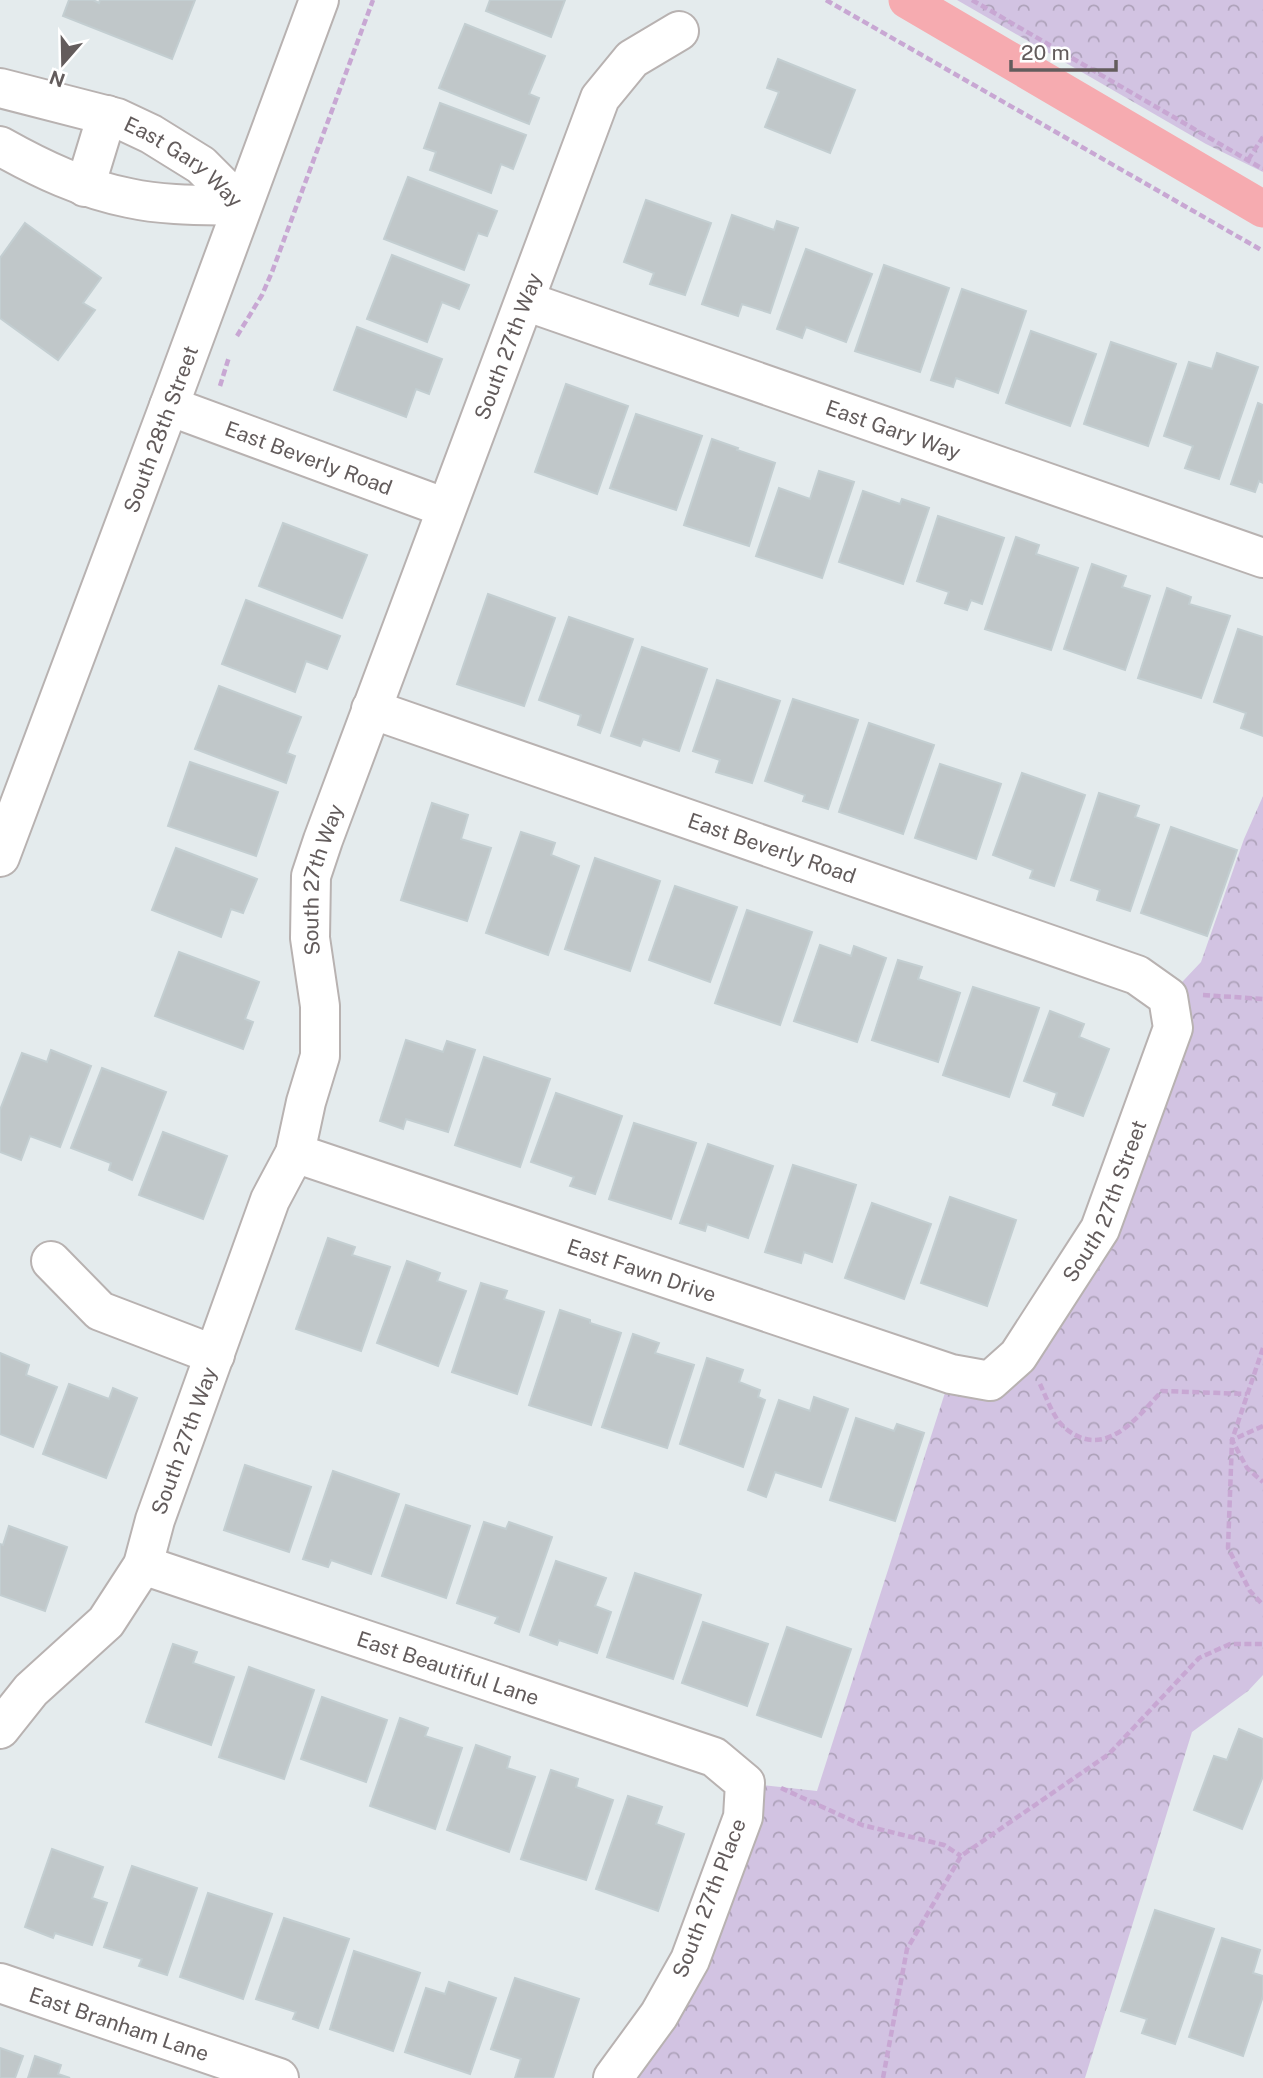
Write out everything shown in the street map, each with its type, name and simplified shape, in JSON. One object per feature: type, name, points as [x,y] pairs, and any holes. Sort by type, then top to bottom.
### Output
[{"type":"street","name":"South 28th Street","points":[[0,857],[318,0]]},
{"type":"street","name":"South 27th Way","points":[[0,1728],[31,1690],[106,1622],[143,1565],[155,1520],[270,1200],[295,1153],[320,1056],[320,1006],[310,938],[311,876],[600,98],[632,59],[679,31]]},
{"type":"street","name":"East Gary Way","points":[[0,88],[117,118],[151,134],[201,165],[242,206]]},
{"type":"street","points":[[85,187],[107,115]]},
{"type":"street","name":"East Gary Way","points":[[0,146],[30,163],[85,187],[130,198],[176,204],[242,206]]},
{"type":"street","name":"East Gary Way","points":[[525,301],[1263,558]]},
{"type":"street","name":"East Beverly Road","points":[[169,406],[446,508]]},
{"type":"street","name":"East Beverly Road","points":[[371,709],[1137,975],[1168,997]]},
{"type":"street","name":"South 27th Street","points":[[1004,1368],[1100,1229],[1173,1028],[1168,997]]},
{"type":"street","name":"East Fawn Drive","points":[[295,1153],[951,1374],[1004,1368]]},
{"type":"street","points":[[51,1261],[100,1311],[215,1355]]},
{"type":"street","name":"East Beautiful Lane","points":[[143,1565],[714,1757],[746,1783]]},
{"type":"street","name":"South 27th Place","points":[[613,2078],[659,2015],[690,1960],[743,1817],[746,1783]]},
{"type":"street","name":"East Branham Lane","points":[[0,1983],[279,2078]]},
{"type":"path","points":[[233,345],[272,272],[373,0]]},
{"type":"path","points":[[826,0],[1263,251]]},
{"type":"path","points":[[972,0],[1263,169]]},
{"type":"path","points":[[1248,160],[1263,137]]},
{"type":"path","points":[[208,420],[230,353]]},
{"type":"path","points":[[1168,997],[1212,994],[1263,999]]},
{"type":"path","points":[[1263,1348],[1232,1440],[1228,1548],[1250,1591],[1263,1605]]},
{"type":"path","points":[[1004,1368],[1038,1381],[1058,1420],[1074,1435],[1091,1441],[1113,1436],[1134,1420],[1162,1391],[1247,1394]]},
{"type":"path","points":[[1232,1440],[1263,1426]]},
{"type":"path","points":[[1232,1440],[1247,1468],[1263,1482]]},
{"type":"path","points":[[883,2078],[907,1949],[961,1856],[1109,1754],[1199,1658],[1230,1644],[1263,1644]]},
{"type":"path","points":[[746,1783],[785,1788],[862,1825],[944,1845],[961,1856]]},
{"type":"green space","points":[[957,0],[1263,0],[1263,172],[1206,144]]},
{"type":"green space","points":[[1263,796],[1263,1675],[1248,1691],[1192,1732],[1085,2078],[613,2078],[659,2015],[745,1783],[817,1791],[951,1374],[990,1380],[1100,1229],[1168,997],[1201,962],[1244,839]]},
{"type":"building","points":[[69,0],[93,0],[99,3],[100,0],[195,0],[172,59],[63,16]]},
{"type":"building","points":[[490,0],[565,0],[551,37],[486,11]]},
{"type":"building","points":[[465,24],[545,56],[529,94],[539,98],[529,124],[439,88]]},
{"type":"building","points":[[778,59],[855,90],[830,153],[765,127],[779,92],[767,88]]},
{"type":"building","points":[[440,103],[526,135],[513,169],[501,164],[491,193],[430,170],[436,152],[424,148]]},
{"type":"building","points":[[408,177],[497,211],[487,236],[478,233],[464,270],[384,239]]},
{"type":"building","points":[[646,200],[711,223],[685,295],[650,284],[654,273],[624,262]]},
{"type":"building","points":[[732,215],[774,230],[777,221],[798,228],[770,313],[742,304],[738,316],[702,304]]},
{"type":"building","points":[[25,223],[101,278],[83,303],[95,310],[58,360],[0,318],[0,258]]},
{"type":"building","points":[[806,249],[872,274],[846,342],[806,327],[802,338],[777,329]]},
{"type":"building","points":[[392,255],[469,285],[459,309],[442,302],[427,342],[367,319]]},
{"type":"building","points":[[884,265],[949,288],[920,372],[855,351]]},
{"type":"building","points":[[962,289],[1026,311],[998,393],[956,378],[953,387],[931,380]]},
{"type":"building","points":[[357,327],[442,359],[429,394],[416,389],[406,417],[334,390]]},
{"type":"building","points":[[1031,331],[1096,354],[1070,426],[1006,403]]},
{"type":"building","points":[[1111,342],[1176,364],[1148,446],[1084,424]]},
{"type":"building","points":[[1217,353],[1258,367],[1219,479],[1185,468],[1193,446],[1164,436],[1189,362],[1212,369]]},
{"type":"building","points":[[566,384],[628,406],[597,494],[535,472]]},
{"type":"building","points":[[1258,403],[1263,405],[1263,483],[1259,481],[1255,492],[1231,484]]},
{"type":"building","points":[[636,414],[702,436],[676,510],[610,488]]},
{"type":"building","points":[[712,439],[775,463],[749,546],[684,525]]},
{"type":"building","points":[[819,471],[854,482],[822,578],[756,556],[779,488],[810,499]]},
{"type":"building","points":[[863,491],[900,504],[902,499],[929,508],[903,584],[839,562]]},
{"type":"building","points":[[938,516],[1004,538],[982,604],[971,600],[967,610],[945,603],[949,592],[917,581]]},
{"type":"building","points":[[283,523],[367,555],[342,618],[259,586]]},
{"type":"building","points":[[1016,537],[1039,545],[1036,554],[1078,568],[1051,650],[985,629]]},
{"type":"building","points":[[1092,564],[1126,576],[1122,587],[1150,596],[1125,670],[1064,649]]},
{"type":"building","points":[[1167,588],[1191,597],[1189,604],[1230,616],[1201,698],[1138,678]]},
{"type":"building","points":[[488,594],[555,618],[524,706],[457,684]]},
{"type":"building","points":[[246,600],[340,636],[327,669],[306,661],[295,692],[222,664]]},
{"type":"building","points":[[569,617],[633,639],[600,733],[578,725],[581,715],[539,700]]},
{"type":"building","points":[[1238,629],[1263,637],[1263,736],[1241,728],[1246,713],[1214,702]]},
{"type":"building","points":[[642,647],[707,669],[679,751],[643,739],[640,746],[611,736]]},
{"type":"building","points":[[717,680],[780,701],[752,783],[716,772],[720,760],[693,751]]},
{"type":"building","points":[[219,686],[301,717],[287,753],[295,756],[286,783],[195,749]]},
{"type":"building","points":[[793,699],[858,720],[828,809],[803,801],[805,795],[765,781]]},
{"type":"building","points":[[869,723],[934,745],[903,834],[839,812]]},
{"type":"building","points":[[190,762],[278,792],[256,856],[168,826]]},
{"type":"building","points":[[940,764],[1001,784],[976,859],[915,838]]},
{"type":"building","points":[[1022,773],[1085,795],[1054,886],[1030,878],[1033,870],[993,855]]},
{"type":"building","points":[[1099,793],[1139,806],[1135,817],[1159,825],[1130,911],[1097,900],[1100,890],[1071,880]]},
{"type":"building","points":[[432,803],[468,815],[461,839],[491,848],[467,921],[401,900]]},
{"type":"building","points":[[1171,827],[1237,850],[1207,936],[1141,913]]},
{"type":"building","points":[[521,832],[555,843],[551,855],[579,866],[548,955],[486,933]]},
{"type":"building","points":[[176,848],[257,879],[243,913],[231,909],[221,937],[152,910]]},
{"type":"building","points":[[595,858],[660,881],[630,971],[565,949]]},
{"type":"building","points":[[675,886],[737,907],[710,982],[649,960]]},
{"type":"building","points":[[747,910],[812,932],[780,1025],[715,1003]]},
{"type":"building","points":[[820,945],[851,956],[854,946],[886,958],[857,1042],[794,1021]]},
{"type":"building","points":[[179,952],[259,982],[245,1019],[253,1022],[243,1049],[155,1016]]},
{"type":"building","points":[[898,960],[922,967],[918,979],[960,993],[938,1062],[872,1040]]},
{"type":"building","points":[[973,987],[1039,1008],[1009,1097],[943,1075]]},
{"type":"building","points":[[1050,1011],[1084,1024],[1079,1037],[1109,1049],[1083,1116],[1053,1105],[1057,1093],[1024,1081]]},
{"type":"building","points":[[406,1040],[443,1052],[447,1041],[475,1050],[448,1132],[406,1119],[403,1129],[380,1121]]},
{"type":"building","points":[[51,1050],[91,1066],[60,1147],[30,1136],[21,1160],[0,1152],[0,1110],[22,1053],[47,1062]]},
{"type":"building","points":[[484,1057],[550,1079],[520,1167],[455,1145]]},
{"type":"building","points":[[102,1068],[166,1092],[132,1180],[109,1170],[111,1163],[71,1148]]},
{"type":"building","points":[[556,1093],[622,1116],[595,1194],[570,1186],[574,1177],[531,1162]]},
{"type":"building","points":[[634,1123],[696,1143],[671,1219],[609,1199]]},
{"type":"building","points":[[163,1132],[227,1156],[203,1219],[139,1195]]},
{"type":"building","points":[[708,1144],[773,1166],[748,1238],[707,1224],[705,1231],[680,1223]]},
{"type":"building","points":[[793,1165],[856,1185],[832,1262],[804,1252],[801,1263],[765,1252]]},
{"type":"building","points":[[950,1197],[1016,1220],[987,1306],[921,1283]]},
{"type":"building","points":[[872,1203],[931,1224],[904,1299],[845,1278]]},
{"type":"building","points":[[328,1238],[355,1247],[352,1255],[390,1267],[361,1351],[296,1329]]},
{"type":"building","points":[[407,1261],[440,1273],[437,1281],[466,1291],[438,1366],[377,1343]]},
{"type":"building","points":[[481,1283],[507,1291],[504,1299],[544,1312],[517,1394],[452,1372]]},
{"type":"building","points":[[560,1310],[621,1333],[591,1425],[529,1405]]},
{"type":"building","points":[[633,1334],[659,1343],[655,1353],[694,1365],[667,1448],[602,1427]]},
{"type":"building","points":[[0,1353],[29,1365],[26,1375],[57,1387],[33,1447],[0,1434]]},
{"type":"building","points":[[707,1358],[743,1370],[739,1382],[760,1390],[758,1397],[765,1400],[743,1467],[680,1444]]},
{"type":"building","points":[[69,1384],[109,1399],[113,1388],[137,1398],[106,1478],[43,1454]]},
{"type":"building","points":[[814,1397],[848,1409],[821,1487],[775,1472],[766,1497],[748,1490],[779,1400],[810,1411]]},
{"type":"building","points":[[856,1418],[894,1431],[897,1424],[924,1433],[895,1521],[830,1500]]},
{"type":"building","points":[[245,1465],[311,1487],[289,1552],[224,1530]]},
{"type":"building","points":[[333,1471],[399,1494],[371,1574],[331,1560],[328,1567],[303,1559]]},
{"type":"building","points":[[406,1505],[470,1526],[446,1598],[382,1576]]},
{"type":"building","points":[[484,1522],[506,1529],[509,1522],[552,1537],[519,1632],[495,1623],[498,1617],[457,1603]]},
{"type":"building","points":[[9,1526],[67,1547],[45,1611],[0,1595],[0,1544],[3,1545]]},
{"type":"building","points":[[556,1561],[606,1578],[595,1606],[611,1612],[597,1653],[559,1640],[557,1645],[530,1635]]},
{"type":"building","points":[[635,1573],[701,1595],[673,1679],[607,1657]]},
{"type":"building","points":[[703,1622],[768,1644],[747,1706],[682,1683]]},
{"type":"building","points":[[787,1627],[851,1649],[821,1737],[757,1715]]},
{"type":"building","points":[[173,1644],[197,1652],[193,1663],[234,1677],[211,1745],[146,1722]]},
{"type":"building","points":[[249,1667],[314,1690],[284,1779],[219,1757]]},
{"type":"building","points":[[322,1697],[387,1720],[366,1782],[301,1759]]},
{"type":"building","points":[[400,1718],[428,1728],[425,1736],[462,1748],[435,1829],[370,1806]]},
{"type":"building","points":[[1239,1729],[1263,1739],[1263,1776],[1242,1829],[1194,1810],[1214,1756],[1227,1760]]},
{"type":"building","points":[[476,1745],[510,1757],[507,1768],[535,1777],[509,1852],[447,1830]]},
{"type":"building","points":[[551,1770],[578,1779],[576,1787],[613,1800],[586,1880],[521,1859]]},
{"type":"building","points":[[628,1796],[662,1807],[656,1824],[684,1834],[658,1911],[596,1889]]},
{"type":"building","points":[[52,1849],[103,1867],[92,1898],[107,1903],[92,1945],[55,1933],[53,1938],[25,1927]]},
{"type":"building","points":[[132,1866],[197,1888],[167,1975],[139,1966],[142,1959],[104,1947]]},
{"type":"building","points":[[208,1893],[272,1914],[243,1999],[180,1977]]},
{"type":"building","points":[[1155,1910],[1214,1929],[1175,2044],[1142,2033],[1147,2019],[1121,2011]]},
{"type":"building","points":[[284,1918],[349,1939],[318,2028],[293,2019],[296,2012],[256,1999]]},
{"type":"building","points":[[1222,1938],[1260,1950],[1253,1973],[1263,1976],[1263,1996],[1243,2056],[1189,2037]]},
{"type":"building","points":[[354,1951],[420,1973],[393,2051],[330,2029]]},
{"type":"building","points":[[515,1978],[579,1999],[553,2078],[515,2078],[521,2059],[491,2049]]},
{"type":"building","points":[[449,1982],[496,1998],[470,2074],[405,2052],[426,1988],[445,1994]]},
{"type":"building","points":[[0,2048],[23,2056],[15,2078],[0,2078]]},
{"type":"building","points":[[35,2056],[61,2065],[58,2074],[70,2078],[28,2078]]},
{"type":"waterway","points":[[907,0],[1263,209]]}]
